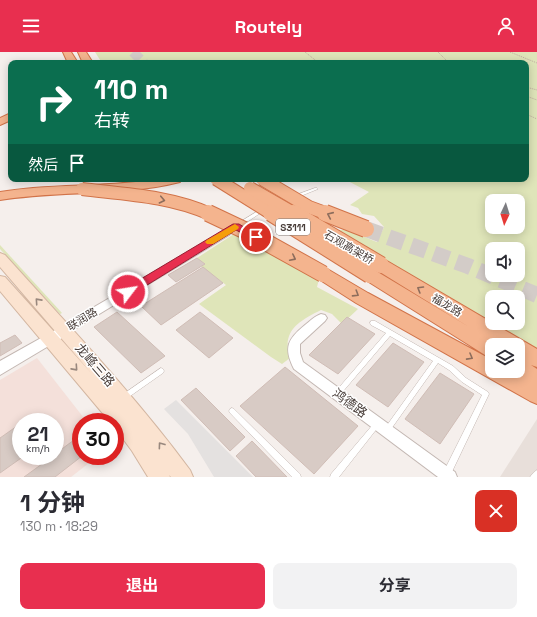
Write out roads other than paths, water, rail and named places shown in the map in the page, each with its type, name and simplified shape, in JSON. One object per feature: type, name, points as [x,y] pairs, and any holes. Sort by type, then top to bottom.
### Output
[{"type":"highway","points":[[0,196],[49,190],[147,186],[163,182]]},
{"type":"highway","name":"石观高架桥","points":[[221,182],[375,270]]},
{"type":"highway","name":"石观高架桥","points":[[240,182],[375,270]]},
{"type":"highway","points":[[267,182],[309,206],[366,229]]},
{"type":"highway","points":[[82,189],[147,197],[180,204],[203,211],[236,226],[485,366]]},
{"type":"highway","name":"福龙路","points":[[375,270],[501,338]]},
{"type":"highway","name":"福龙路","points":[[375,270],[485,345]]},
{"type":"highway","points":[[525,352],[537,359]]},
{"type":"highway","points":[[525,371],[537,379]]},
{"type":"highway","points":[[507,378],[537,395]]},
{"type":"main road","name":"龙峰三路","points":[[0,258],[139,444],[160,477]]},
{"type":"main road","name":"龙峰三路","points":[[0,281],[123,398],[153,434],[183,477]]},
{"type":"street","name":"联润路","points":[[0,369],[57,334],[157,278],[226,232]]},
{"type":"street","name":"鸿德路","points":[[321,318],[297,338],[294,343],[294,353],[298,365],[338,393],[448,476]]},
{"type":"lane","points":[[226,232],[268,207],[316,189]]},
{"type":"lane","points":[[373,323],[454,370],[464,380],[486,394],[448,476]]},
{"type":"lane","points":[[338,393],[390,333]]},
{"type":"lane","points":[[334,477],[382,426],[436,360]]},
{"type":"lane","points":[[123,398],[161,371]]},
{"type":"lane","points":[[232,411],[297,477]]},
{"type":"lane","points":[[534,477],[537,474]]},
{"type":"tunnel","points":[[133,52],[141,60]]},
{"type":"tunnel","points":[[366,229],[468,266],[537,295]]}]
